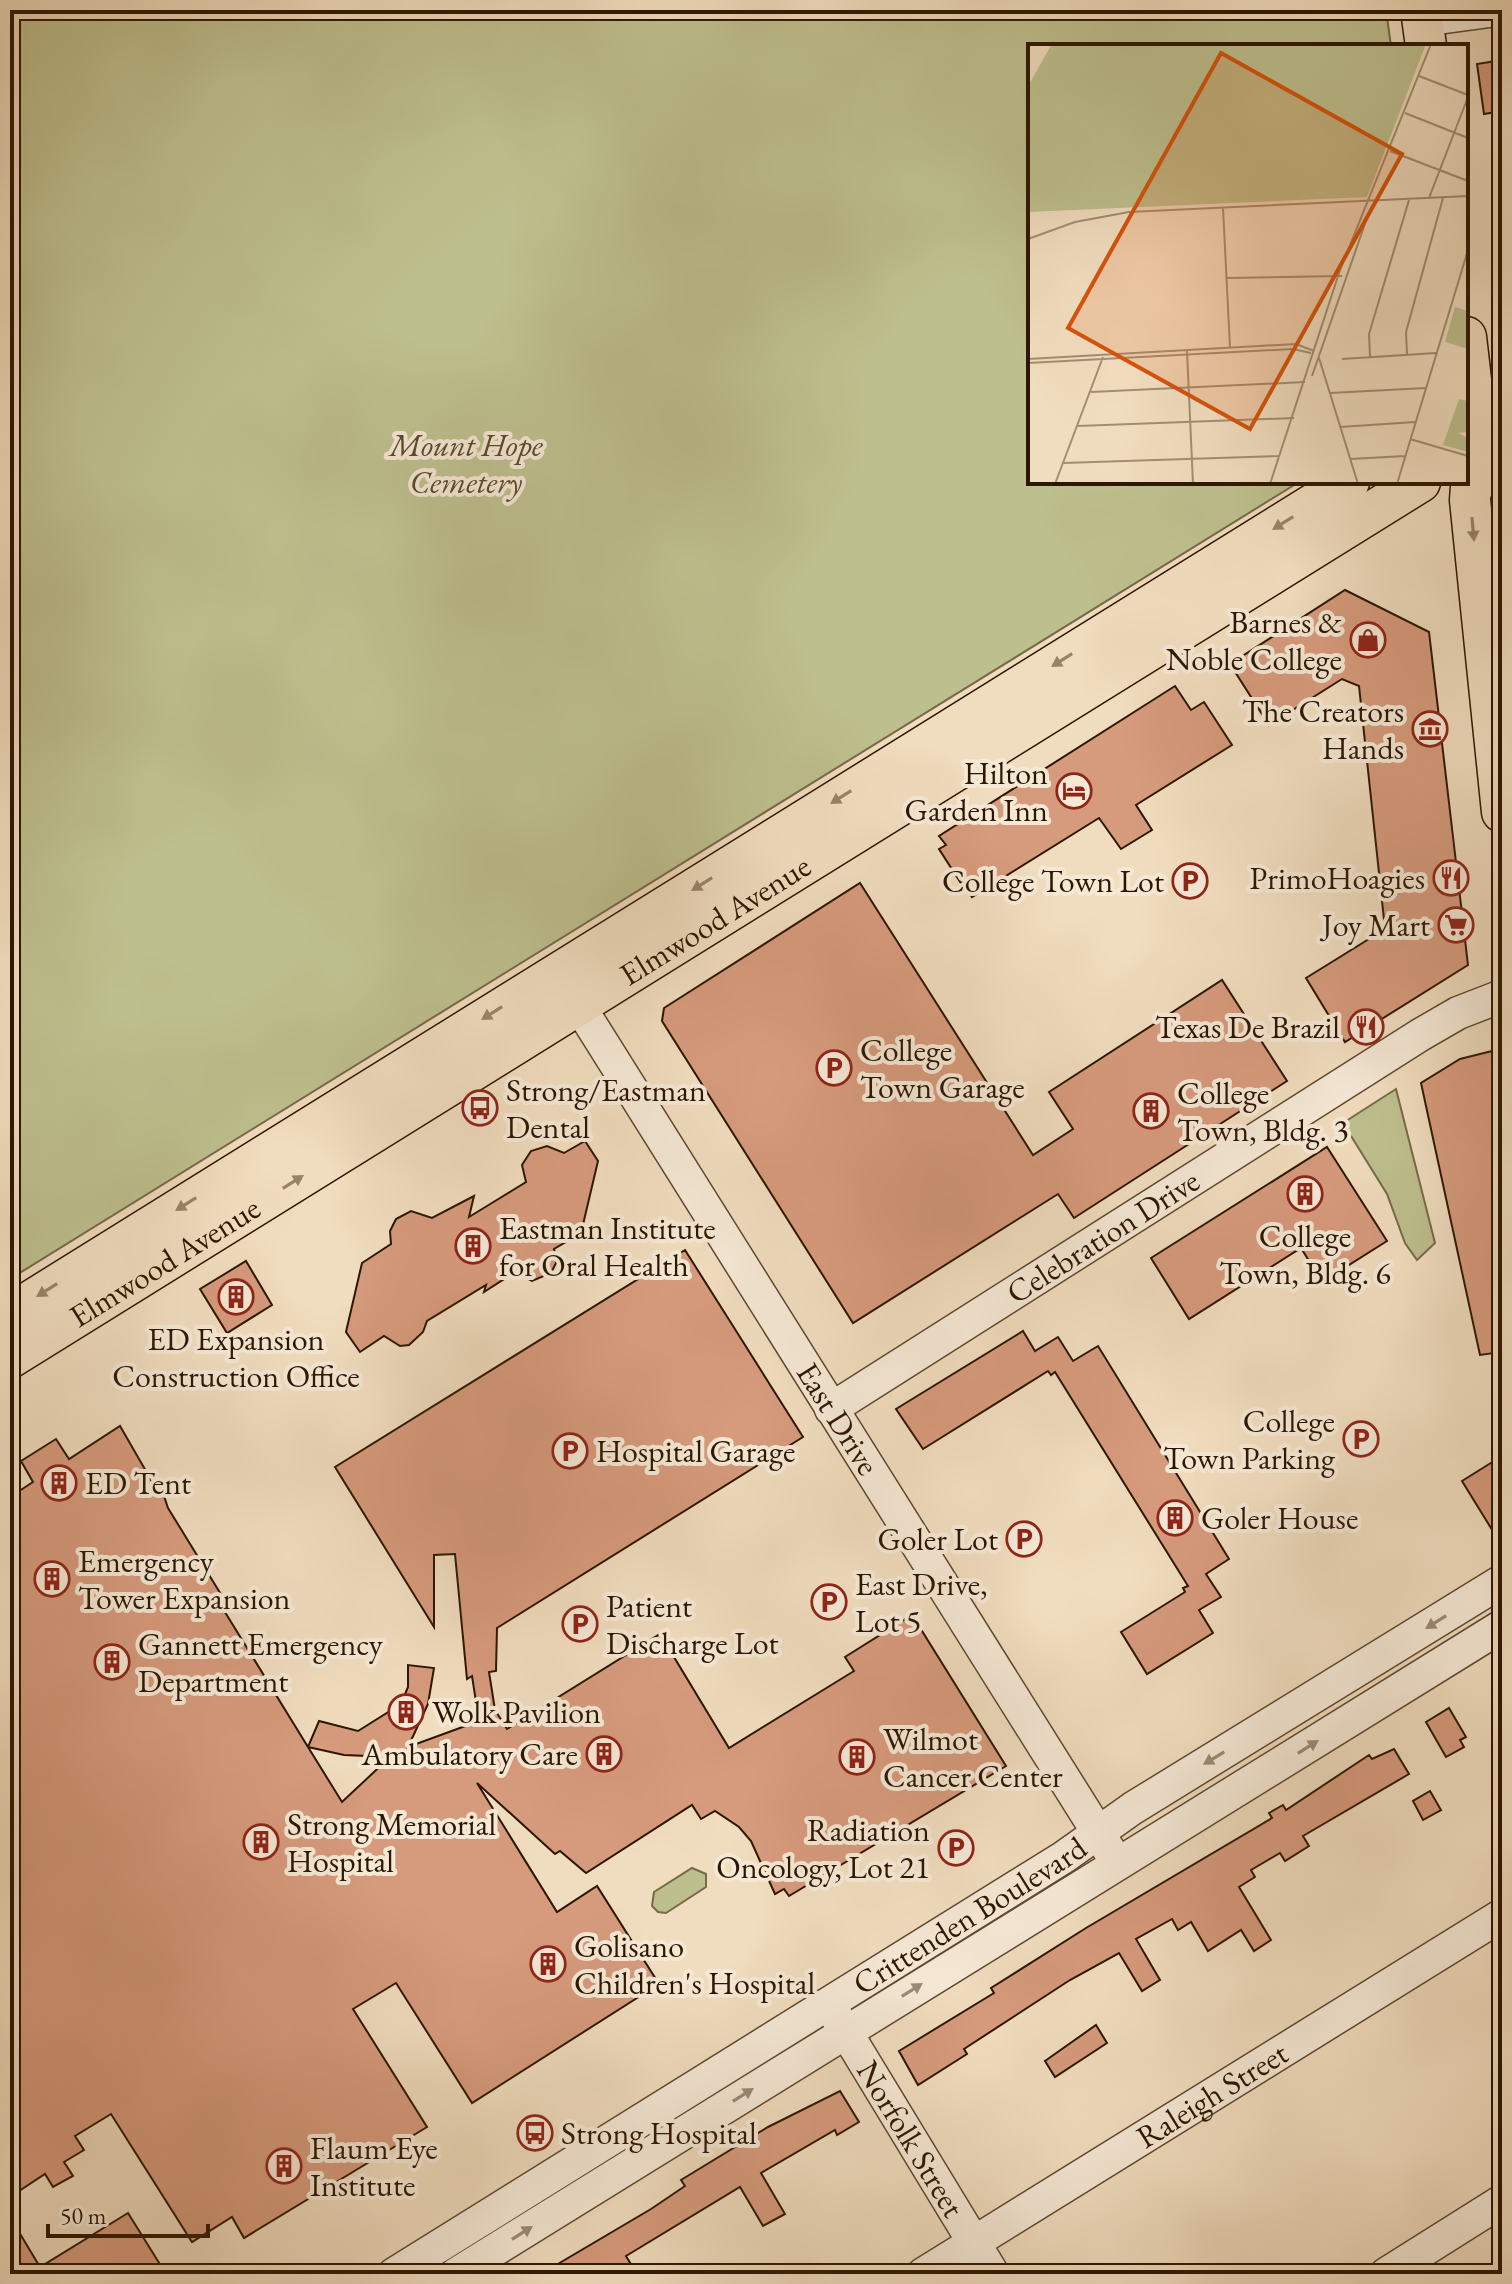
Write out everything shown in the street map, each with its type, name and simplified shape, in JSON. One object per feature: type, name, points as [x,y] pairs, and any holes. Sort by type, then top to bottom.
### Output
[{"type":"main road","points":[[1468,352],[1478,425],[1470,500],[1502,812]]},
{"type":"main road","points":[[1478,425],[1502,480]]},
{"type":"main road","name":"Elmwood Avenue","points":[[10,1358],[568,988],[1346,484]]},
{"type":"main road","name":"Elmwood Avenue","points":[[10,1314],[568,988],[1417,484]]},
{"type":"street","points":[[1423,25],[1497,10]]},
{"type":"street","name":"East Drive","points":[[568,988],[1116,1863]]},
{"type":"street","name":"Celebration Drive","points":[[831,1409],[1420,1035],[1458,1013],[1502,996]]},
{"type":"street","name":"Crittenden Boulevard","points":[[394,2274],[1502,1581]]},
{"type":"street","name":"Crittenden Boulevard","points":[[456,2274],[1502,1626]]},
{"type":"street","points":[[1340,1681],[1360,1714]]},
{"type":"street","name":"Raleigh Street","points":[[923,2274],[1502,1915]]},
{"type":"street","name":"Norfolk Street","points":[[829,2004],[993,2274]]},
{"type":"street","points":[[1386,2274],[1502,2201]]},
{"type":"green space","name":"Mount Hope Cemetery","points":[[10,10],[1386,10],[1391,44],[1028,44],[1028,484],[1296,484],[10,1279]]},
{"type":"green space","points":[[1396,1089],[1435,1243],[1417,1260],[1405,1243],[1387,1194],[1343,1123]]},
{"type":"green space","points":[[692,1868],[706,1874],[706,1887],[666,1913],[658,1912],[652,1906],[654,1892]]},
{"type":"building","points":[[1496,61],[1499,79],[1502,79],[1502,111],[1484,114],[1477,64]]},
{"type":"building","points":[[1345,590],[1429,632],[1468,965],[1345,1042],[1306,978],[1385,929],[1359,686],[1342,679],[1269,725],[1230,664]]},
{"type":"building","name":"Hilton Garden Inn","points":[[1175,686],[1191,710],[1204,702],[1232,745],[1136,805],[1152,830],[1121,849],[1099,818],[972,897],[939,849],[946,845],[939,836]]},
{"type":"building","name":"College Town Garage","points":[[860,883],[1033,1155],[1073,1129],[1049,1092],[1222,980],[1287,1081],[1074,1218],[1058,1194],[853,1323],[662,1021],[664,1008]]},
{"type":"building","points":[[1492,1051],[1502,1097],[1502,1352],[1480,1355],[1421,1083],[1460,1059]]},
{"type":"building","name":"Eastman Institute for Oral Health","points":[[585,1141],[598,1161],[581,1233],[554,1249],[557,1261],[551,1273],[532,1281],[515,1272],[484,1292],[486,1285],[427,1321],[423,1332],[409,1345],[400,1346],[384,1336],[360,1352],[346,1332],[362,1263],[391,1244],[390,1231],[396,1219],[411,1211],[432,1218],[474,1196],[469,1217],[526,1182],[522,1165],[531,1151],[547,1146],[564,1153]]},
{"type":"building","name":"College Town, Bldg. 6","points":[[1327,1147],[1387,1241],[1322,1282],[1301,1248],[1189,1319],[1151,1258]]},
{"type":"building","points":[[685,1250],[803,1437],[497,1628],[496,1671],[489,1672],[495,1710],[507,1729],[660,1634],[729,1748],[854,1671],[845,1657],[912,1615],[1006,1766],[789,1896],[784,1889],[775,1894],[751,1841],[739,1827],[715,1811],[701,1819],[692,1805],[586,1873],[560,1851],[555,1854],[477,1783],[557,1912],[597,1886],[659,1984],[472,2103],[396,1983],[353,2009],[427,2127],[244,2238],[232,2217],[192,2242],[111,2114],[75,2136],[84,2150],[64,2162],[73,2176],[53,2187],[45,2174],[10,2197],[10,1497],[33,1482],[21,1461],[56,1439],[69,1459],[120,1426],[158,1492],[162,1490],[168,1508],[225,1601],[220,1604],[308,1747],[319,1721],[358,1731],[401,1704],[408,1687],[408,1665],[434,1668],[428,1704],[408,1747],[479,1721],[472,1676],[467,1679],[455,1554],[434,1555],[434,1627],[335,1467]],"holes":[[[308,1747],[344,1755],[390,1757],[342,1802]]]},
{"type":"building","name":"ED Expansion Construction Office","points":[[246,1261],[272,1305],[227,1333],[200,1289]]},
{"type":"building","name":"Goler House","points":[[1023,1331],[1035,1351],[1058,1337],[1073,1361],[1098,1346],[1229,1559],[1206,1574],[1221,1597],[1199,1610],[1213,1633],[1147,1674],[1121,1632],[1185,1592],[1183,1588],[1188,1586],[1055,1372],[1051,1375],[1048,1371],[923,1449],[896,1409]]},
{"type":"building","points":[[1502,1456],[1502,1546],[1462,1481]]},
{"type":"building","points":[[1449,1708],[1466,1737],[1460,1740],[1464,1747],[1446,1757],[1426,1722]]},
{"type":"building","points":[[1394,1749],[1409,1774],[1303,1836],[1309,1846],[1285,1861],[1280,1853],[1251,1870],[1255,1877],[1239,1887],[1271,1940],[1254,1951],[1241,1930],[1208,1951],[1191,1922],[1178,1930],[1172,1919],[1136,1939],[1160,1980],[1142,1991],[1119,1953],[1070,1980],[964,2049],[967,2054],[918,2085],[899,2051],[994,1993],[991,1988],[1086,1928],[1272,1818],[1269,1813],[1283,1805],[1286,1810],[1369,1755],[1372,1759]]},
{"type":"building","points":[[1430,1791],[1441,1810],[1423,1820],[1413,1801]]},
{"type":"building","points":[[1096,2025],[1107,2043],[1055,2077],[1045,2061]]},
{"type":"building","points":[[840,2091],[859,2122],[837,2135],[835,2130],[761,2173],[785,2214],[763,2226],[740,2187],[626,2256],[632,2266],[619,2274],[541,2274],[651,2209],[685,2186],[681,2180],[768,2127]]},
{"type":"building","points":[[128,2213],[166,2274],[10,2274],[10,2217],[40,2267]]},
{"type":"place","name":"Barnes & Noble College","points":[[1368,640]]},
{"type":"place","name":"The Creators Hands","points":[[1430,729]]},
{"type":"place","name":"Hilton Garden Inn","points":[[1074,791]]},
{"type":"place","name":"PrimoHoagies","points":[[1451,878]]},
{"type":"place","name":"College Town Lot","points":[[1190,881]]},
{"type":"place","name":"Joy Mart","points":[[1456,925]]},
{"type":"place","name":"Texas De Brazil","points":[[1366,1027]]},
{"type":"place","name":"College Town Garage","points":[[834,1068]]},
{"type":"place","name":"Strong/Eastman Dental","points":[[480,1108]]},
{"type":"place","name":"College Town, Bldg. 3","points":[[1151,1111]]},
{"type":"place","name":"College Town, Bldg. 6","points":[[1305,1194]]},
{"type":"place","name":"Eastman Institute for Oral Health","points":[[473,1246]]},
{"type":"place","name":"ED Expansion Construction Office","points":[[236,1297]]},
{"type":"place","name":"College Town Parking","points":[[1361,1439]]},
{"type":"place","name":"Hospital Garage","points":[[570,1451]]},
{"type":"place","name":"ED Tent","points":[[59,1483]]},
{"type":"place","name":"Goler House","points":[[1175,1518]]},
{"type":"place","name":"Goler Lot","points":[[1024,1539]]},
{"type":"place","name":"Emergency Tower Expansion","points":[[52,1579]]},
{"type":"place","name":"East Drive, Lot 5","points":[[829,1602]]},
{"type":"place","name":"Patient Discharge Lot","points":[[580,1624]]},
{"type":"place","name":"Gannett Emergency Department","points":[[112,1662]]},
{"type":"place","name":"Wolk Pavilion","points":[[406,1712]]},
{"type":"place","name":"Ambulatory Care","points":[[604,1754]]},
{"type":"place","name":"Wilmot Cancer Center","points":[[857,1757]]},
{"type":"place","name":"Strong Memorial Hospital","points":[[261,1842]]},
{"type":"place","name":"Radiation Oncology, Lot 21","points":[[956,1848]]},
{"type":"place","name":"Golisano Children's Hospital","points":[[548,1964]]},
{"type":"place","name":"Strong Hospital","points":[[535,2133]]},
{"type":"place","name":"Flaum Eye Institute","points":[[284,2166]]}]
